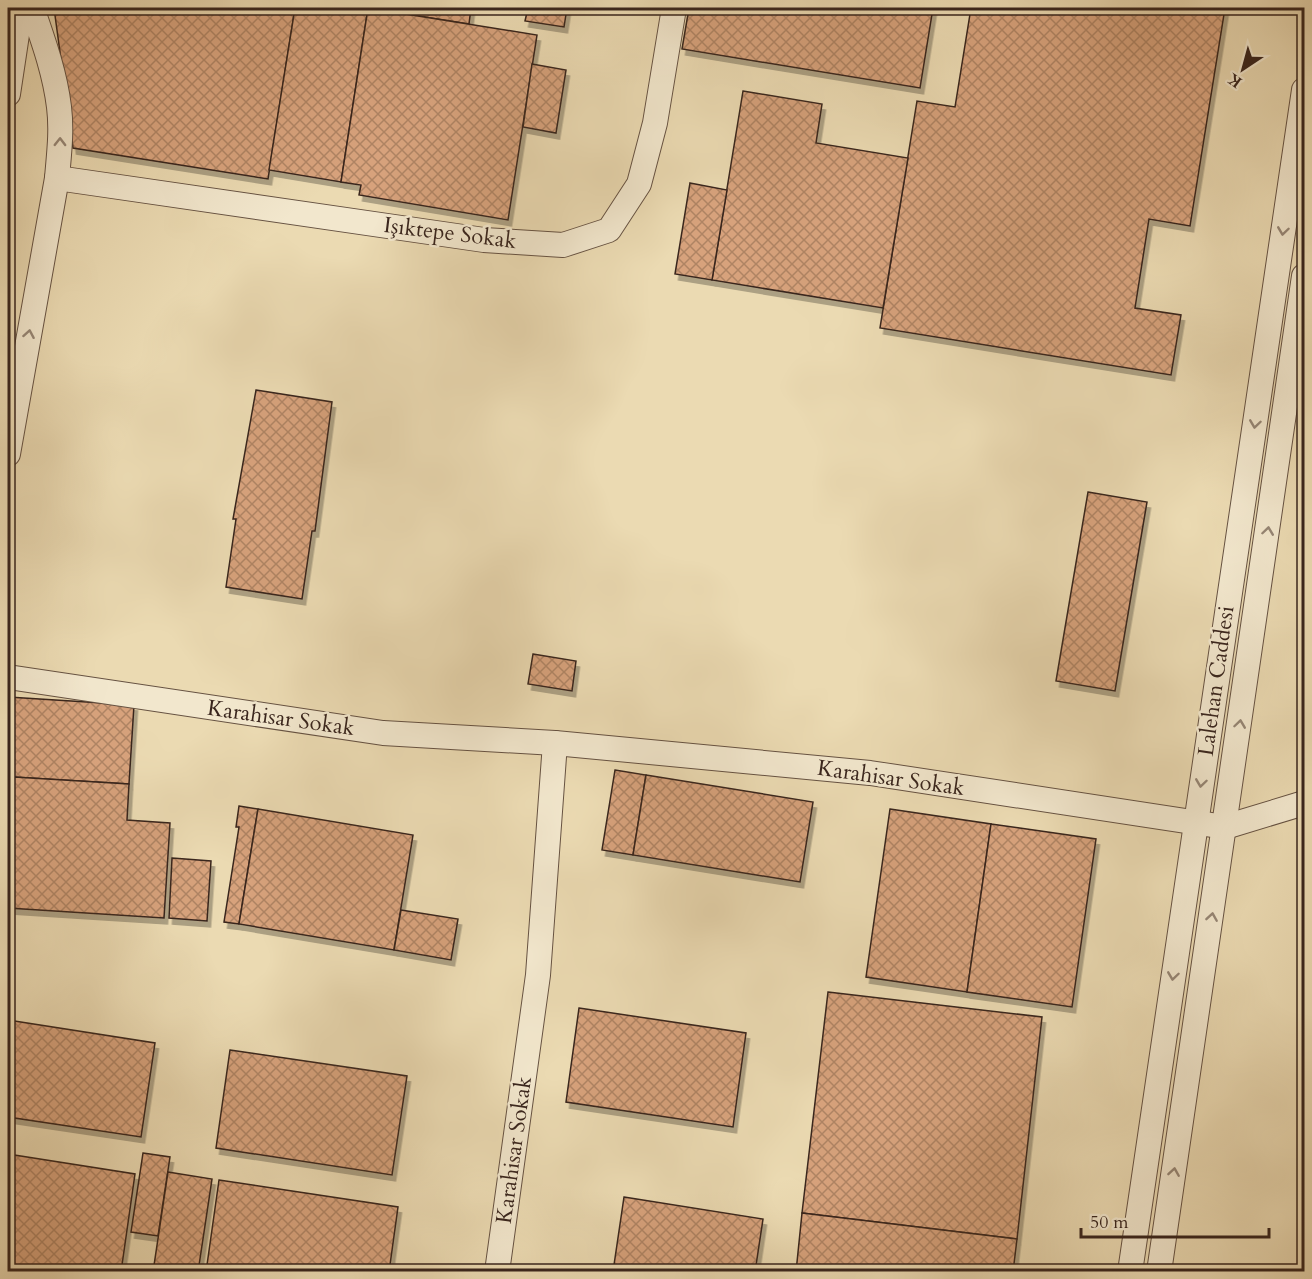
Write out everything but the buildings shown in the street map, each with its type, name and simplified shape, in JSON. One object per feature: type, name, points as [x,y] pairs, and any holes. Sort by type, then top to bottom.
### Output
[{"type":"street","points":[[8,94],[21,8]]},
{"type":"street","points":[[8,454],[57,178],[60,146],[60,108],[52,70],[32,8]]},
{"type":"street","name":"Işıktepe Sokak","points":[[57,178],[484,240],[563,245],[609,230],[639,184],[655,123],[674,8]]},
{"type":"street","name":"Lalehan Caddesi","points":[[1130,1272],[1305,90]]},
{"type":"street","name":"Lalehan Caddesi","points":[[1159,1272],[1305,276]]},
{"type":"street","name":"Karahisar Sokak","points":[[8,677],[383,733],[555,743],[870,773],[1225,827]]},
{"type":"street","name":"Karahisar Sokak","points":[[497,1272],[538,975],[555,743]]},
{"type":"street","points":[[1225,827],[1305,803]]}]
